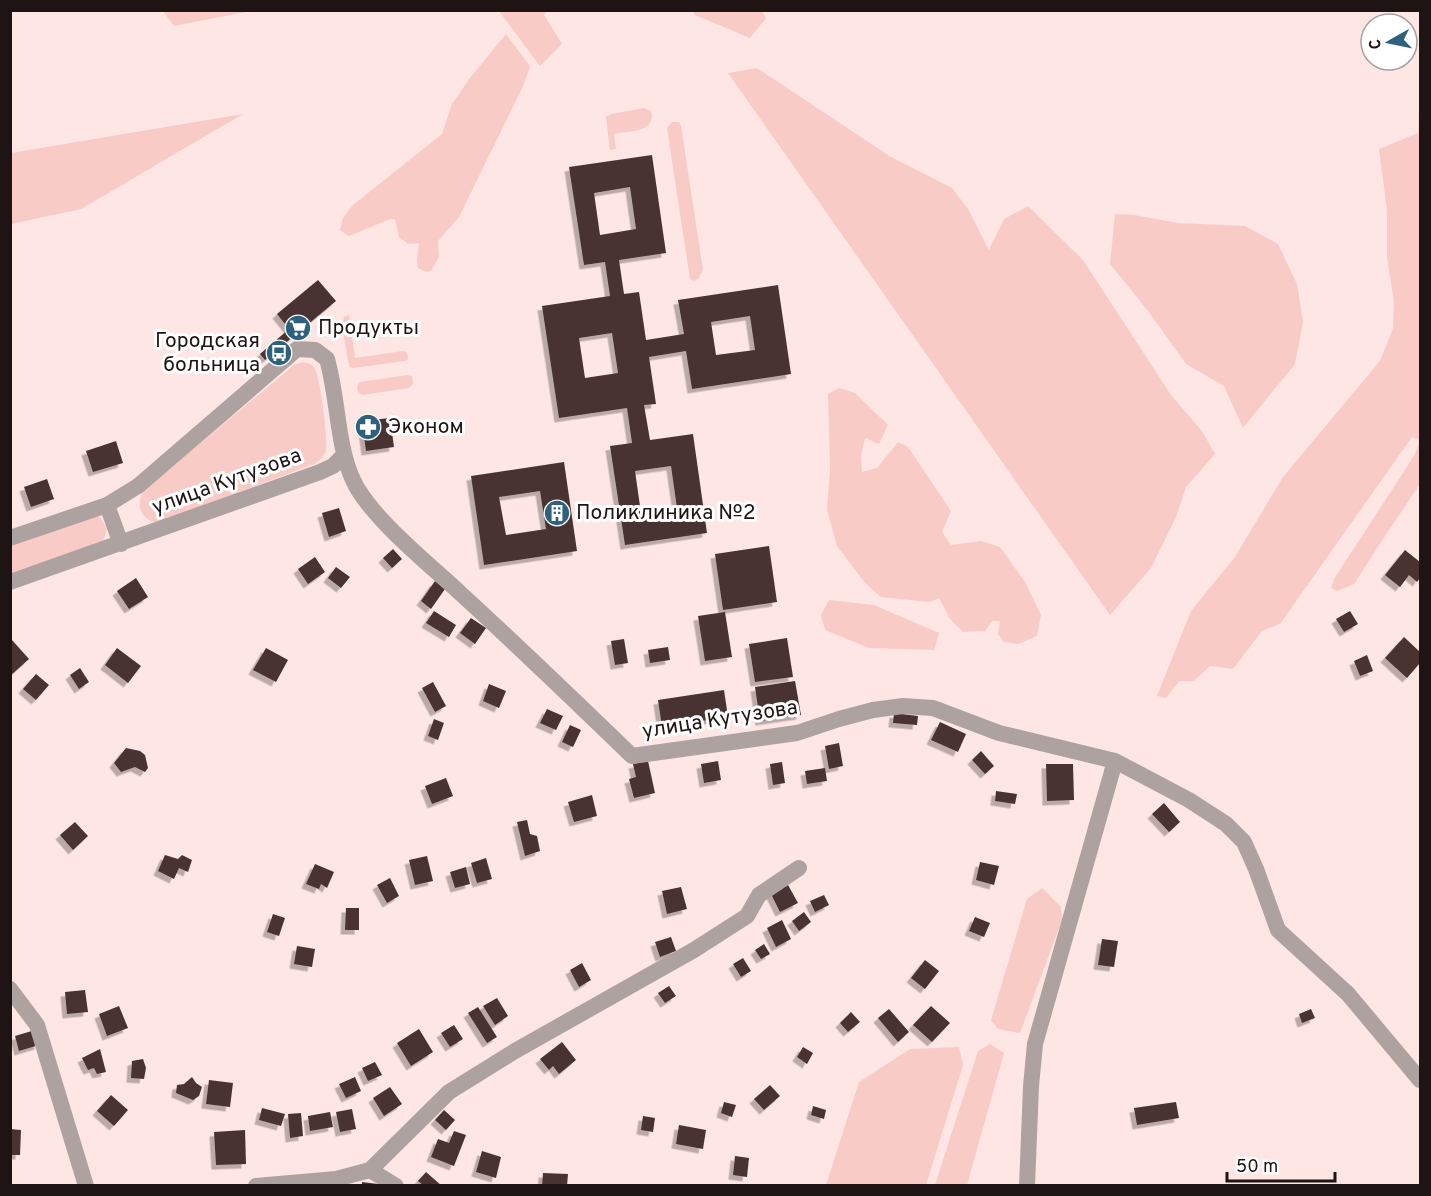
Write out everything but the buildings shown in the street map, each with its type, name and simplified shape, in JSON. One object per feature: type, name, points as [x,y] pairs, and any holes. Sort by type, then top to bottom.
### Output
[{"type":"street","name":"улица Кутузова","points":[[10,538],[106,505],[138,486],[297,349],[315,350],[327,359],[336,397],[344,455],[353,481],[359,490],[396,533],[531,658],[632,756],[797,733],[873,710],[903,706],[933,708],[999,733],[1115,761]]},
{"type":"street","name":"улица Кутузова","points":[[10,582],[320,472],[333,466],[344,455]]},
{"type":"street","points":[[106,505],[121,544]]},
{"type":"street","points":[[1027,1185],[1035,1044],[1115,761],[1189,800],[1226,824],[1244,842],[1278,930],[1348,994],[1420,1080]]},
{"type":"street","points":[[256,1185],[336,1179],[370,1170],[448,1092],[515,1051],[694,950],[747,916],[759,895],[799,868]]},
{"type":"street","points":[[10,989],[37,1025],[86,1185]]},
{"type":"street","points":[[370,1170],[396,1185]]},
{"type":"shaded area","points":[[163,11],[251,11],[174,26]]},
{"type":"shaded area","points":[[499,11],[546,11],[544,15],[562,44],[540,66]]},
{"type":"shaded area","points":[[692,11],[762,11],[766,18],[750,38],[695,15]]},
{"type":"shaded area","points":[[506,34],[530,66],[524,84],[459,217],[438,241],[439,257],[431,271],[426,272],[418,268],[419,243],[408,244],[399,237],[395,219],[349,236],[340,230],[343,218],[353,205],[442,134],[452,104]]},
{"type":"shaded area","points":[[757,68],[891,157],[952,188],[968,209],[989,250],[1004,219],[1028,206],[1083,260],[1171,395],[1202,431],[1215,454],[1186,487],[1176,517],[1151,568],[1110,615],[728,73]]},
{"type":"shaded area","points":[[1420,106],[1420,441],[1412,437],[1280,624],[1262,631],[1233,669],[1210,666],[1194,681],[1179,681],[1166,698],[1157,696],[1191,611],[1235,557],[1283,477],[1380,361],[1393,328],[1394,301],[1387,258],[1387,210],[1379,149],[1418,133]]},
{"type":"shaded area","points":[[644,108],[651,111],[650,123],[640,130],[614,134],[616,149],[610,150],[606,117]]},
{"type":"shaded area","points":[[243,114],[81,209],[11,224],[11,153]]},
{"type":"shaded area","points":[[672,122],[679,122],[681,126],[703,270],[699,278],[694,281],[690,279],[667,128]]},
{"type":"shaded area","points":[[1115,214],[1178,223],[1245,226],[1278,244],[1297,284],[1303,322],[1295,364],[1243,428],[1224,386],[1186,364],[1149,312],[1110,264]]},
{"type":"shaded area","points":[[349,315],[355,358],[403,351],[407,352],[408,359],[353,368],[349,366],[342,326],[344,317]]},
{"type":"shaded area","points":[[302,362],[314,367],[321,394],[326,444],[325,452],[320,460],[157,523],[143,515],[140,502],[143,491],[294,365]]},
{"type":"shaded area","points":[[412,376],[413,384],[409,388],[362,395],[358,392],[357,386],[360,382]]},
{"type":"shaded area","points":[[839,388],[855,393],[888,425],[879,444],[865,438],[861,456],[862,472],[877,468],[898,442],[908,447],[951,511],[942,532],[951,545],[981,541],[1000,547],[1025,582],[1041,615],[1037,636],[1018,644],[1004,642],[998,634],[1000,621],[992,621],[985,631],[963,632],[950,619],[939,598],[930,602],[881,597],[865,583],[837,546],[827,510],[830,469],[828,394]]},
{"type":"shaded area","points":[[1420,441],[1420,484],[1354,584],[1337,591],[1331,588],[1334,579],[1414,456]]},
{"type":"shaded area","points":[[95,515],[100,517],[107,529],[103,541],[11,573],[10,544]]},
{"type":"shaded area","points":[[829,600],[874,605],[939,633],[934,650],[869,648],[825,630],[821,615]]},
{"type":"shaded area","points":[[1042,888],[1061,907],[1062,920],[1020,1033],[998,1029],[991,1020],[1027,899]]},
{"type":"shaded area","points":[[990,1044],[1004,1053],[967,1185],[935,1185],[978,1051]]},
{"type":"shaded area","points":[[959,1047],[963,1065],[926,1185],[826,1185],[859,1082],[910,1049]]},
{"type":"place","name":"Продукты","points":[[298,328]]},
{"type":"place","name":"Городская больница","points":[[279,353]]},
{"type":"place","name":"Эконом","points":[[368,427]]},
{"type":"place","name":"Поликлиника №2","points":[[557,513]]}]
